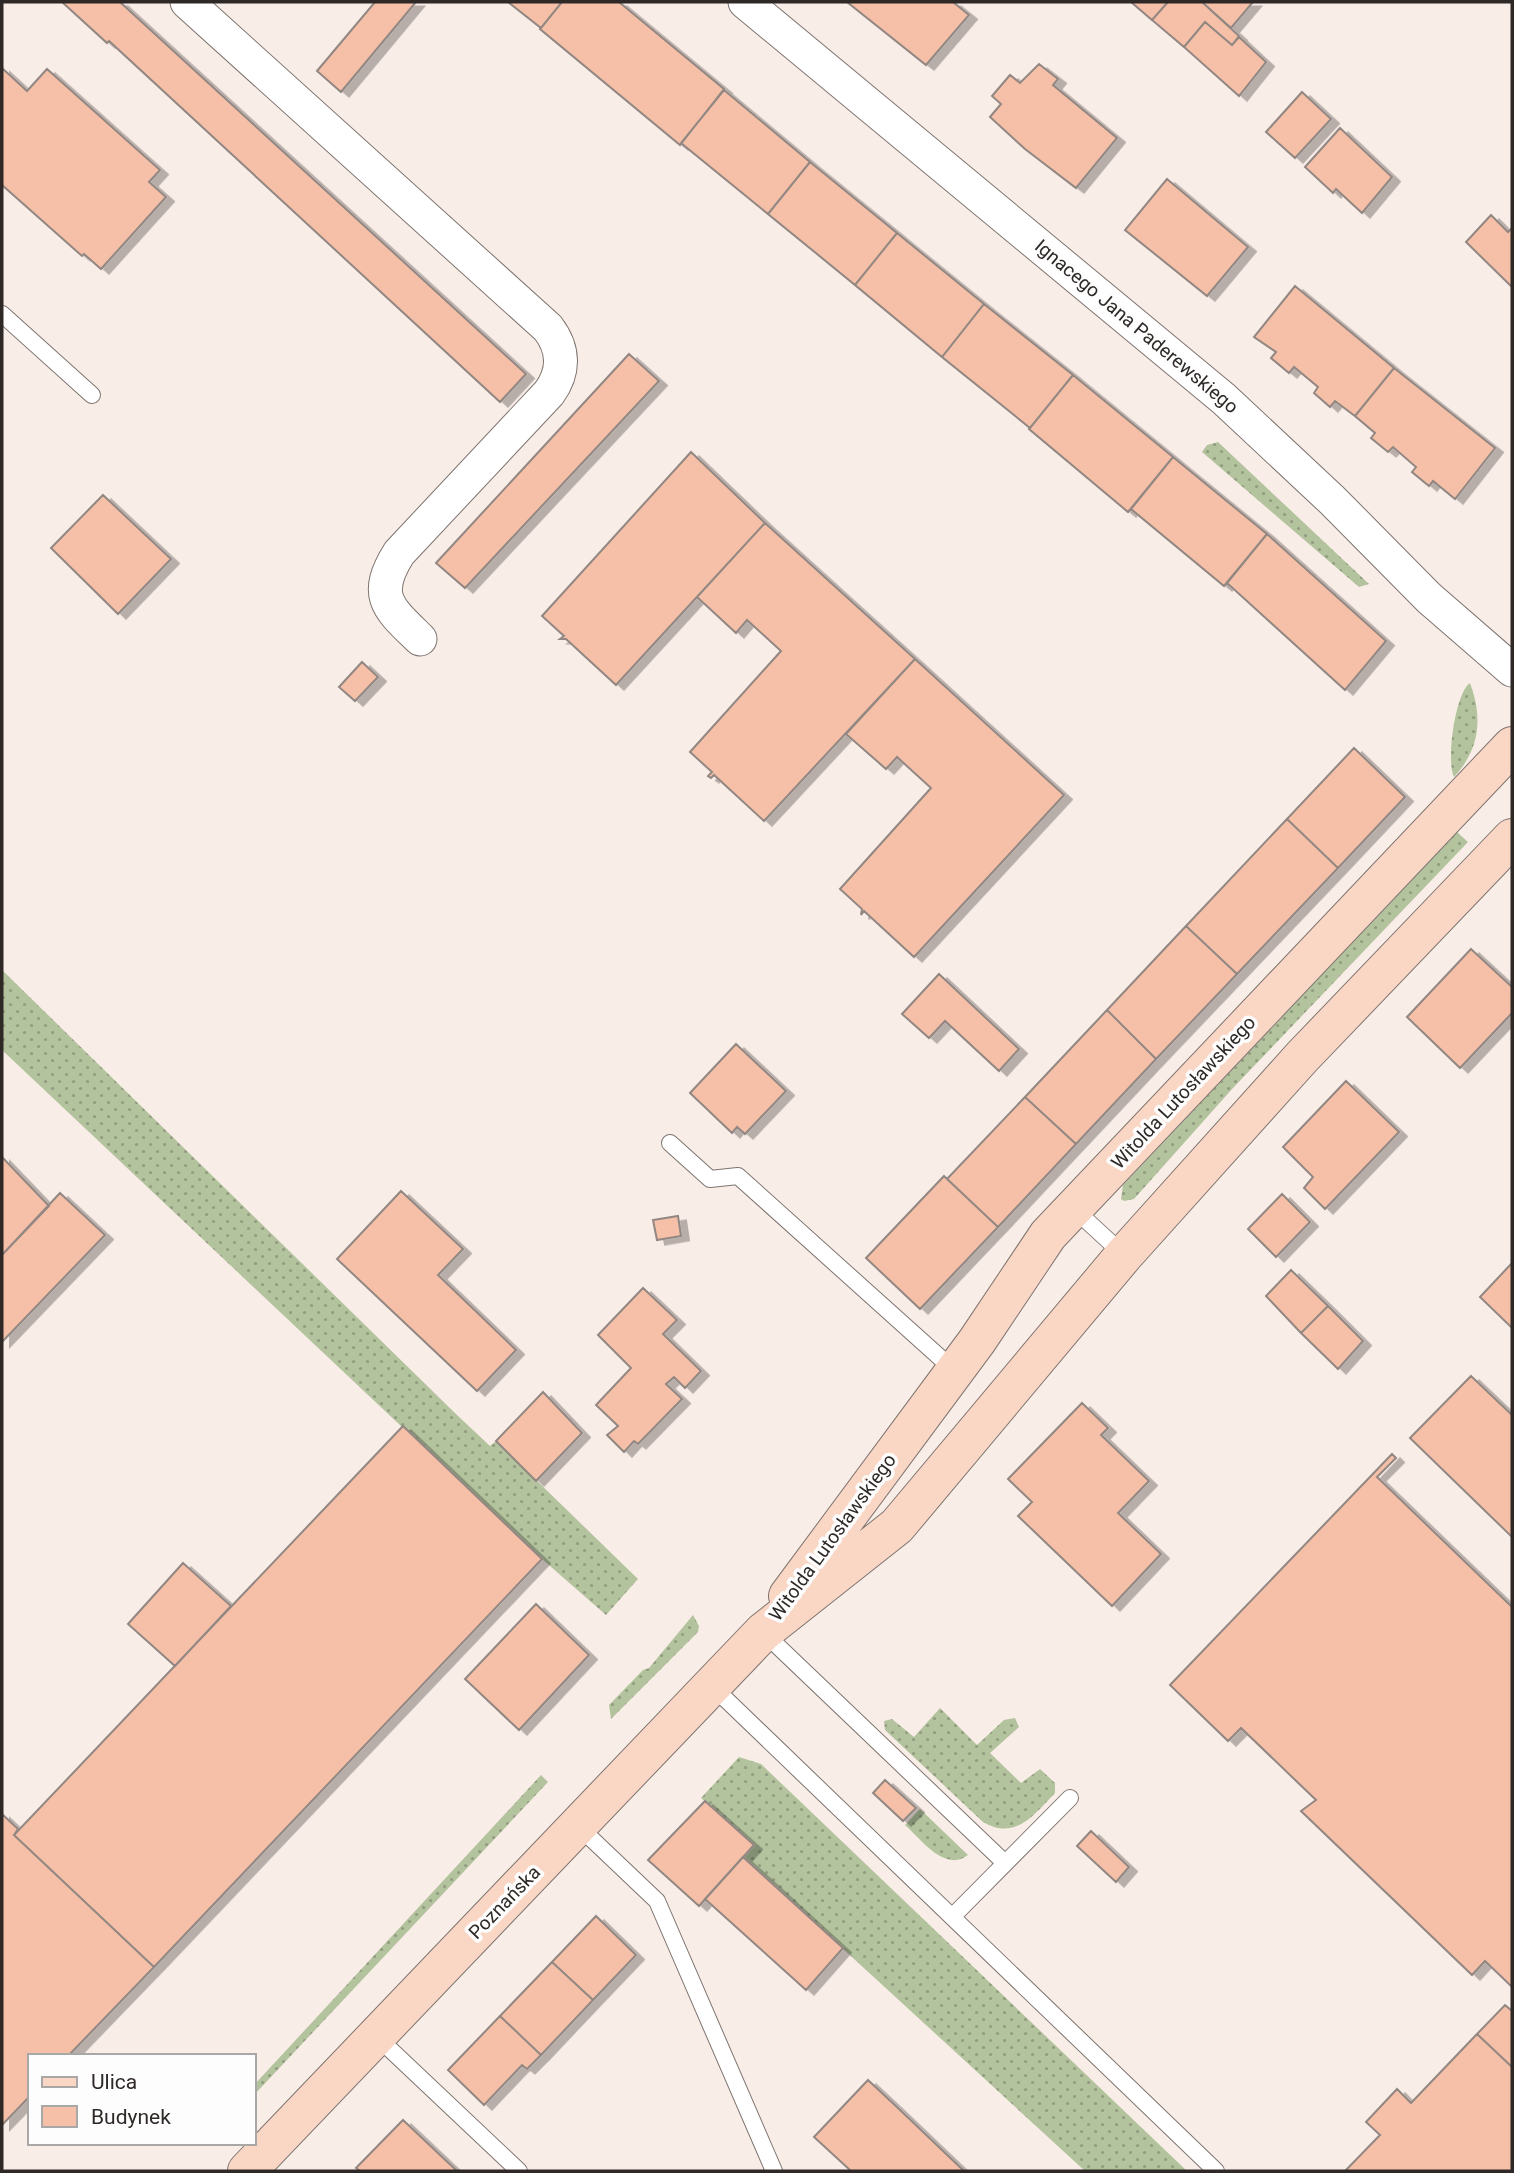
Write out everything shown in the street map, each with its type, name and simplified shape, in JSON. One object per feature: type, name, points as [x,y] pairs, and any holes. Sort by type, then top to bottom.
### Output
[{"type":"main road","name":"Witolda Lutosławskiego","points":[[763,1632],[955,1371],[1048,1236],[1512,746]]},
{"type":"main road","name":"Witolda Lutosławskiego","points":[[763,1632],[897,1526],[1124,1255],[1302,1057],[1512,838]]},
{"type":"main road","name":"Poznańska","points":[[247,2171],[763,1632]]},
{"type":"street","points":[[187,2],[548,328],[560,348],[560,374],[549,393],[399,553],[390,567],[384,593],[387,605],[420,639]]},
{"type":"street","name":"Ignacego Jana Paderewskiego","points":[[745,2],[1224,399],[1332,500],[1429,598],[1512,670]]},
{"type":"lane","points":[[2,314],[92,395]]},
{"type":"lane","points":[[670,1143],[710,1179],[738,1176],[955,1371]]},
{"type":"lane","points":[[1073,1208],[1124,1255]]},
{"type":"lane","points":[[763,1632],[1005,1863]]},
{"type":"lane","points":[[711,1685],[1216,2171]]},
{"type":"lane","points":[[952,1917],[1070,1798]]},
{"type":"lane","points":[[577,1825],[657,1902],[774,2171]]},
{"type":"lane","points":[[376,2036],[519,2171]]},
{"type":"green space","points":[[1218,442],[1369,584],[1359,587],[1202,452],[1207,445]]},
{"type":"green space","points":[[1470,683],[1477,709],[1477,733],[1469,755],[1454,777],[1451,757],[1453,728],[1460,700]]},
{"type":"green space","points":[[1457,832],[1468,842],[1233,1088],[1134,1199],[1121,1199],[1123,1185]]},
{"type":"green space","points":[[2,970],[457,1415],[490,1446],[496,1441],[638,1579],[606,1615],[542,1559],[2,1050]]},
{"type":"green space","points":[[693,1615],[699,1626],[698,1632],[611,1719],[609,1705],[643,1670],[649,1668]]},
{"type":"green space","points":[[940,1708],[977,1745],[1004,1720],[1015,1718],[1019,1727],[990,1753],[1021,1783],[1040,1769],[1055,1783],[1055,1793],[1031,1817],[1014,1827],[1005,1829],[983,1822],[885,1730],[884,1721],[892,1719],[914,1737]]},
{"type":"green space","points":[[739,1757],[761,1764],[1187,2171],[1085,2171],[743,1857],[754,1845],[701,1798]]},
{"type":"green space","points":[[541,1775],[548,1782],[256,2093],[256,2083]]},
{"type":"green space","points":[[920,1809],[968,1855],[951,1860],[942,1857],[905,1825]]},
{"type":"building","points":[[62,2],[120,2],[526,374],[500,402],[109,41],[107,43]]},
{"type":"building","points":[[375,2],[416,2],[341,92],[317,71]]},
{"type":"building","points":[[508,2],[562,2],[541,28]]},
{"type":"building","points":[[562,2],[619,2],[724,89],[680,145],[540,29]]},
{"type":"building","points":[[847,2],[953,2],[969,15],[926,65]]},
{"type":"building","points":[[1131,2],[1168,2],[1152,20]]},
{"type":"building","points":[[1168,2],[1202,2],[1239,36],[1232,45],[1205,22],[1184,47],[1152,20]]},
{"type":"building","points":[[1202,2],[1253,2],[1231,28]]},
{"type":"building","points":[[1205,22],[1232,45],[1239,37],[1266,62],[1239,96],[1184,47]]},
{"type":"building","points":[[1039,64],[1058,79],[1053,85],[1117,138],[1076,188],[1025,149],[990,117],[1001,104],[992,96],[1010,75],[1020,83]]},
{"type":"building","points":[[2,68],[27,91],[47,69],[160,170],[149,182],[166,197],[101,269],[84,254],[82,256],[2,185]]},
{"type":"building","points":[[724,90],[810,162],[768,214],[681,143]]},
{"type":"building","points":[[1302,92],[1331,119],[1295,158],[1266,132]]},
{"type":"building","points":[[1340,128],[1392,177],[1362,213],[1336,189],[1333,193],[1305,167]]},
{"type":"building","points":[[810,162],[897,233],[855,285],[768,214]]},
{"type":"building","points":[[1167,179],[1248,247],[1207,296],[1125,230]]},
{"type":"building","points":[[1491,215],[1508,232],[1512,228],[1512,287],[1466,242]]},
{"type":"building","points":[[897,233],[984,304],[942,357],[855,285]]},
{"type":"building","points":[[1295,286],[1394,368],[1355,416],[1335,401],[1330,407],[1314,393],[1318,387],[1294,367],[1289,373],[1271,358],[1276,352],[1254,337]]},
{"type":"building","points":[[984,304],[1073,375],[1030,428],[942,357]]},
{"type":"building","points":[[629,354],[659,381],[465,588],[436,563]]},
{"type":"building","points":[[1394,368],[1495,448],[1455,499],[1433,481],[1429,486],[1412,472],[1416,467],[1393,447],[1388,452],[1371,438],[1375,433],[1355,416]]},
{"type":"building","points":[[1073,375],[1173,457],[1128,512],[1029,429]]},
{"type":"building","points":[[691,452],[765,523],[616,685],[566,639],[560,639],[564,636],[542,616]]},
{"type":"building","points":[[1173,457],[1267,534],[1224,586],[1131,509]]},
{"type":"building","points":[[103,495],[171,559],[118,614],[51,548]]},
{"type":"building","points":[[765,523],[915,659],[764,821],[714,775],[711,778],[708,776],[712,772],[690,752],[781,651],[747,620],[736,633],[697,597]]},
{"type":"building","points":[[1267,534],[1386,641],[1345,690],[1227,583]]},
{"type":"building","points":[[915,659],[1064,795],[914,957],[864,911],[861,915],[862,909],[840,889],[931,788],[897,757],[886,769],[846,734]]},
{"type":"building","points":[[362,662],[378,677],[355,701],[339,687]]},
{"type":"building","points":[[1354,748],[1405,797],[1338,868],[1287,819]]},
{"type":"building","points":[[1287,819],[1338,868],[1237,974],[1186,926]]},
{"type":"building","points":[[1186,926],[1237,974],[1156,1059],[1107,1010]]},
{"type":"building","points":[[1471,949],[1512,987],[1512,1013],[1460,1068],[1407,1017]]},
{"type":"building","points":[[939,974],[1019,1049],[999,1071],[945,1021],[929,1038],[902,1014]]},
{"type":"building","points":[[1107,1010],[1156,1059],[1076,1144],[1025,1097]]},
{"type":"building","points":[[736,1044],[786,1091],[745,1134],[737,1127],[732,1133],[690,1093]]},
{"type":"building","points":[[1346,1081],[1399,1132],[1325,1209],[1304,1188],[1313,1177],[1283,1147]]},
{"type":"building","points":[[1025,1097],[1076,1144],[998,1227],[947,1179]]},
{"type":"building","points":[[2,1157],[49,1206],[2,1255]]},
{"type":"building","points":[[944,1176],[998,1227],[920,1309],[866,1258]]},
{"type":"building","points":[[401,1191],[463,1249],[438,1275],[516,1350],[477,1391],[337,1259]]},
{"type":"building","points":[[60,1193],[105,1235],[2,1342],[2,1255]]},
{"type":"building","points":[[1282,1194],[1310,1222],[1276,1257],[1248,1229]]},
{"type":"building","points":[[678,1216],[681,1236],[657,1240],[653,1220]]},
{"type":"building","points":[[1512,1263],[1512,1328],[1480,1297]]},
{"type":"building","points":[[1291,1270],[1328,1306],[1301,1333],[1266,1296]]},
{"type":"building","points":[[643,1288],[677,1320],[663,1334],[701,1371],[685,1388],[674,1377],[666,1384],[682,1399],[638,1444],[634,1441],[624,1452],[607,1435],[618,1426],[596,1405],[631,1368],[598,1335]]},
{"type":"building","points":[[1328,1306],[1363,1341],[1338,1369],[1301,1333]]},
{"type":"building","points":[[1471,1376],[1512,1415],[1512,1537],[1410,1438]]},
{"type":"building","points":[[543,1392],[582,1433],[536,1481],[496,1441]]},
{"type":"building","points":[[1082,1403],[1108,1428],[1101,1435],[1149,1481],[1118,1513],[1161,1554],[1112,1606],[1018,1516],[1032,1502],[1008,1479]]},
{"type":"building","points":[[403,1426],[542,1559],[154,1967],[14,1835]]},
{"type":"building","points":[[1392,1454],[1396,1458],[1377,1477],[1512,1607],[1512,1987],[1485,1961],[1472,1975],[1301,1811],[1316,1800],[1241,1728],[1228,1741],[1170,1685]]},
{"type":"building","points":[[183,1563],[231,1606],[175,1666],[128,1624]]},
{"type":"building","points":[[536,1604],[589,1655],[519,1730],[465,1679]]},
{"type":"building","points":[[885,1780],[916,1808],[903,1821],[873,1793]]},
{"type":"building","points":[[705,1801],[754,1845],[699,1906],[648,1860]]},
{"type":"building","points":[[2,1814],[18,1829],[14,1835],[154,1967],[70,2054],[28,2054],[28,2098],[2,2125]]},
{"type":"building","points":[[1091,1831],[1129,1867],[1116,1882],[1077,1846]]},
{"type":"building","points":[[743,1857],[843,1948],[806,1990],[705,1899]]},
{"type":"building","points":[[596,1916],[636,1955],[593,2000],[552,1962]]},
{"type":"building","points":[[552,1962],[593,2000],[541,2055],[500,2016]]},
{"type":"building","points":[[1505,2005],[1512,2011],[1512,2067],[1477,2034]]},
{"type":"building","points":[[500,2016],[541,2055],[527,2069],[522,2065],[484,2105],[448,2070]]},
{"type":"building","points":[[1477,2034],[1512,2067],[1512,2171],[1345,2171],[1380,2135],[1366,2122],[1397,2089],[1411,2103]]},
{"type":"building","points":[[868,2080],[964,2171],[851,2171],[814,2137]]},
{"type":"building","points":[[403,2120],[457,2171],[360,2171],[356,2168]]}]
